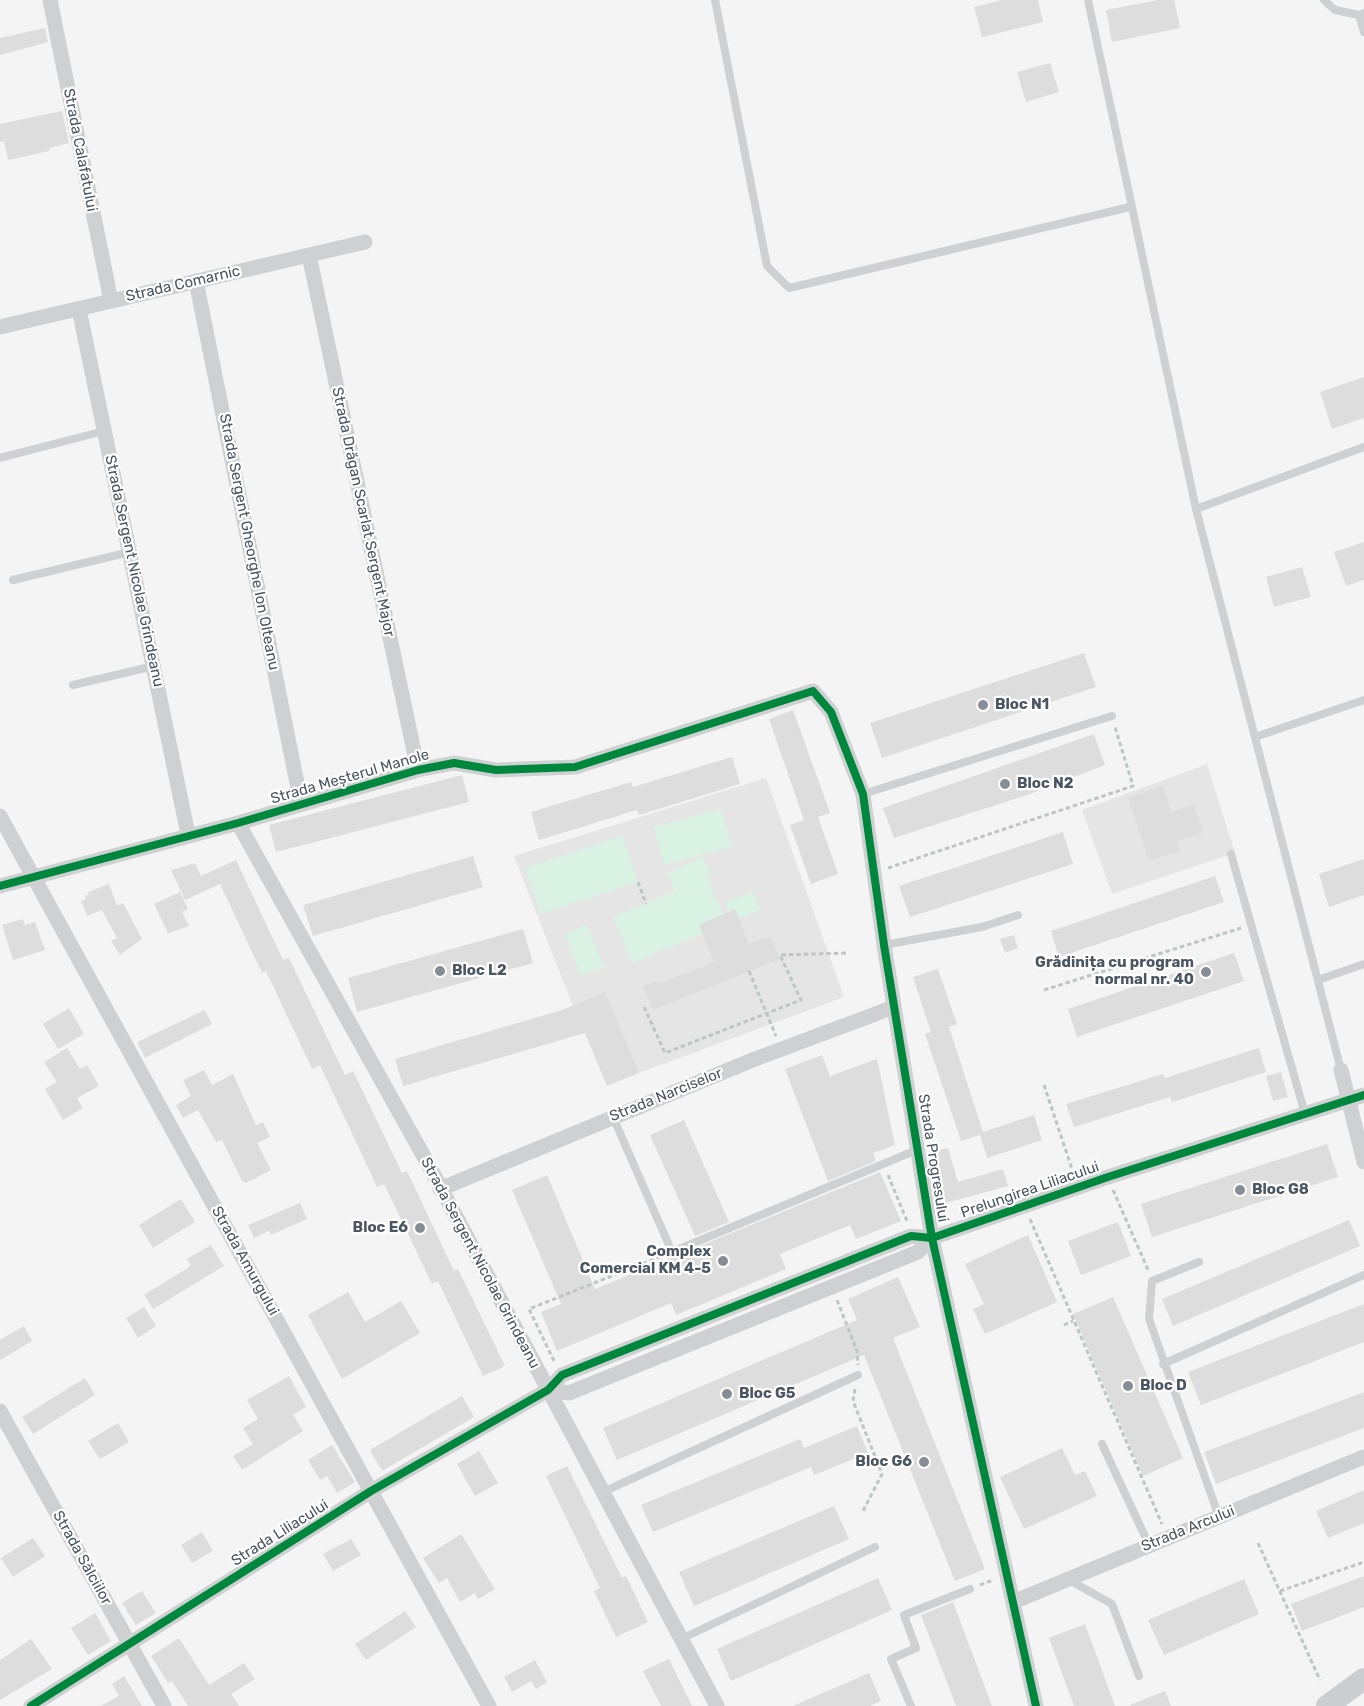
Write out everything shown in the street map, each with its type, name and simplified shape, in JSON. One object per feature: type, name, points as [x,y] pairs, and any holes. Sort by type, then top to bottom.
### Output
[{"type":"main road","points":[[1327,1706],[1364,1679]]},
{"type":"main road","points":[[1345,1706],[1364,1685]]},
{"type":"street","name":"Strada Calafatului","points":[[50,0],[111,301]]},
{"type":"street","name":"Strada Comarnic","points":[[0,327],[365,242]]},
{"type":"street","name":"Strada Drăgan Scarlat Sergent Major","points":[[309,255],[418,770]]},
{"type":"street","name":"Strada Sergent Gheorghe Ion Olteanu","points":[[196,281],[301,804]]},
{"type":"street","name":"Strada Sergent Nicolae Grindeanu","points":[[79,309],[188,834]]},
{"type":"street","name":"Strada Meșterul Manole","points":[[0,886],[188,834],[238,823],[418,770],[454,763],[496,770],[575,767],[813,691]]},
{"type":"street","name":"Strada Progresului","points":[[813,691],[831,712],[863,795],[884,945],[932,1238],[1035,1706]]},
{"type":"street","name":"Strada Amurgului","points":[[0,816],[489,1706]]},
{"type":"street","name":"Strada Sergent Nicolae Grindeanu","points":[[238,823],[440,1189],[717,1706]]},
{"type":"street","name":"Strada Narciselor","points":[[440,1189],[781,1049],[894,1007]]},
{"type":"street","points":[[1341,1070],[1364,1162]]},
{"type":"street","name":"Prelungirea Liliacului","points":[[548,1390],[562,1375],[911,1236],[932,1238],[1108,1177],[1364,1095]]},
{"type":"street","name":"Prelungirea Liliacului","points":[[548,1390],[569,1392],[918,1252],[932,1238]]},
{"type":"street","name":"Strada Liliacului","points":[[32,1706],[371,1491],[548,1390]]},
{"type":"street","name":"Strada Sălciilor","points":[[0,1411],[164,1706]]},
{"type":"street","name":"Strada Arcului","points":[[1013,1602],[1364,1457]]},
{"type":"lane","points":[[715,0],[767,266],[789,288],[1130,207]]},
{"type":"lane","points":[[1088,0],[1130,207],[1196,509],[1341,1070]]},
{"type":"lane","points":[[1324,0],[1335,10],[1361,14],[1364,32]]},
{"type":"lane","points":[[0,458],[104,431]]},
{"type":"lane","points":[[1196,509],[1364,447]]},
{"type":"lane","points":[[13,580],[129,552]]},
{"type":"lane","points":[[73,685],[154,666]]},
{"type":"lane","points":[[1255,737],[1364,700]]},
{"type":"lane","points":[[863,795],[1112,716]]},
{"type":"lane","points":[[1231,854],[1305,1114]]},
{"type":"lane","points":[[884,945],[982,927],[1018,915]]},
{"type":"lane","points":[[1318,980],[1364,964]]},
{"type":"lane","points":[[613,1117],[672,1252],[919,1149]]},
{"type":"lane","points":[[1199,1262],[1152,1281],[1149,1319],[1219,1517]]},
{"type":"lane","points":[[1163,1364],[1364,1275]]},
{"type":"lane","points":[[603,1492],[858,1375]]},
{"type":"lane","points":[[1102,1444],[1149,1545]]},
{"type":"lane","points":[[681,1639],[875,1547]]},
{"type":"lane","points":[[1068,1579],[1112,1604],[1139,1676]]},
{"type":"lane","points":[[911,1706],[891,1659],[916,1648],[903,1615],[970,1589]]},
{"type":"path","points":[[875,872],[1133,786],[1112,716]]},
{"type":"path","points":[[638,882],[646,904]]},
{"type":"path","points":[[1044,990],[1251,925]]},
{"type":"path","points":[[644,1007],[665,1053],[801,1000],[780,955],[847,953]]},
{"type":"path","points":[[749,971],[781,1049]]},
{"type":"path","points":[[1044,1085],[1079,1188]]},
{"type":"path","points":[[884,1164],[910,1227]]},
{"type":"path","points":[[1108,1177],[1152,1281]]},
{"type":"path","points":[[1024,1206],[1168,1538]]},
{"type":"path","points":[[556,1365],[529,1308],[672,1252]]},
{"type":"path","points":[[832,1287],[857,1351],[858,1375],[853,1401],[882,1474],[862,1513]]},
{"type":"path","points":[[1064,1325],[1073,1321]]},
{"type":"path","points":[[1258,1543],[1320,1680]]},
{"type":"path","points":[[1280,1591],[1364,1562]]},
{"type":"path","points":[[970,1589],[1006,1574]]},
{"type":"shaded area","points":[[1207,764],[1235,853],[1112,894],[1082,810]]},
{"type":"shaded area","points":[[766,778],[844,997],[639,1073],[573,1006],[514,856]]},
{"type":"green space","points":[[721,809],[732,846],[664,865],[654,827]]},
{"type":"green space","points":[[622,836],[638,882],[541,914],[525,868]]},
{"type":"green space","points":[[703,857],[711,875],[707,877],[727,923],[633,963],[613,917],[675,891],[668,873]]},
{"type":"green space","points":[[753,892],[761,910],[732,921],[725,902]]},
{"type":"green space","points":[[587,925],[604,967],[581,976],[565,934]]},
{"type":"building","points":[[1002,0],[1038,0],[1043,22],[982,37],[974,7]]},
{"type":"building","points":[[1158,0],[1174,0],[1180,28],[1112,42],[1106,10]]},
{"type":"building","points":[[45,28],[48,42],[0,55],[0,38]]},
{"type":"building","points":[[1050,63],[1059,92],[1026,102],[1017,72]]},
{"type":"building","points":[[62,111],[69,143],[49,148],[49,151],[8,160],[4,141],[0,142],[0,124]]},
{"type":"building","points":[[1364,377],[1364,418],[1332,429],[1320,392]]},
{"type":"building","points":[[1364,542],[1364,580],[1346,586],[1334,552]]},
{"type":"building","points":[[1302,567],[1311,597],[1274,607],[1266,577]]},
{"type":"building","name":"Bloc N1","points":[[1084,653],[1096,687],[882,758],[870,723]]},
{"type":"building","points":[[793,710],[830,813],[818,817],[838,874],[811,884],[790,825],[804,820],[769,719]]},
{"type":"building","name":"Bloc N2","points":[[1094,734],[1105,765],[1030,794],[894,838],[883,808]]},
{"type":"building","points":[[732,757],[740,784],[639,815],[637,810],[539,840],[531,812],[631,782],[633,787]]},
{"type":"building","points":[[462,775],[469,802],[276,852],[269,825]]},
{"type":"building","points":[[1163,786],[1171,812],[1194,805],[1203,833],[1177,841],[1181,851],[1149,861],[1128,798]]},
{"type":"building","points":[[1063,832],[1073,864],[910,917],[899,886]]},
{"type":"building","points":[[473,856],[483,887],[313,936],[303,905]]},
{"type":"building","points":[[1364,859],[1364,895],[1329,907],[1319,874]]},
{"type":"building","points":[[236,860],[283,960],[289,958],[345,1075],[353,1071],[402,1173],[407,1171],[454,1271],[458,1269],[505,1366],[483,1376],[438,1281],[432,1284],[384,1184],[377,1187],[320,1065],[312,1069],[266,971],[262,973],[220,884],[185,900],[171,870],[195,863],[201,876]]},
{"type":"building","points":[[1215,876],[1224,902],[1059,957],[1051,931]]},
{"type":"building","points":[[109,884],[117,906],[123,903],[142,939],[120,955],[111,941],[117,938],[102,910],[87,916],[81,901],[86,899],[88,892]]},
{"type":"building","points":[[180,892],[188,909],[182,912],[189,926],[168,933],[154,904]]},
{"type":"building","points":[[735,909],[749,944],[770,936],[780,959],[653,1010],[643,986],[657,981],[659,984],[714,962],[699,925]]},
{"type":"building","points":[[23,919],[25,925],[35,922],[45,950],[13,960],[2,925]]},
{"type":"building","name":"Bloc L2","points":[[523,929],[533,963],[357,1012],[348,978]]},
{"type":"building","points":[[1014,935],[1018,948],[1005,953],[1000,939]]},
{"type":"building","points":[[1234,953],[1244,981],[1077,1037],[1068,1009]]},
{"type":"building","points":[[938,969],[957,1024],[949,1027],[983,1132],[1034,1115],[1042,1140],[987,1158],[980,1135],[961,1141],[925,1034],[931,1032],[913,977]]},
{"type":"building","points":[[605,992],[639,1073],[607,1086],[585,1033],[403,1086],[395,1059],[562,1010]]},
{"type":"building","points":[[69,1008],[84,1034],[58,1049],[43,1024]]},
{"type":"building","points":[[205,1010],[212,1024],[145,1058],[137,1042]]},
{"type":"building","points":[[67,1048],[80,1069],[87,1065],[99,1086],[77,1098],[83,1108],[63,1120],[45,1089],[57,1082],[44,1062]]},
{"type":"building","points":[[1259,1048],[1266,1072],[1172,1102],[1170,1097],[1074,1127],[1066,1104],[1163,1074],[1165,1078]]},
{"type":"building","points":[[822,1055],[830,1076],[877,1059],[895,1145],[873,1153],[876,1161],[828,1181],[785,1069]]},
{"type":"building","points":[[204,1070],[212,1085],[233,1074],[256,1125],[263,1122],[270,1137],[257,1143],[271,1170],[246,1183],[242,1181],[222,1140],[216,1142],[198,1110],[183,1118],[176,1105],[191,1096],[183,1080]]},
{"type":"building","points":[[1281,1072],[1288,1097],[1273,1101],[1266,1076]]},
{"type":"building","points":[[684,1120],[729,1222],[695,1236],[650,1135]]},
{"type":"building","name":"Bloc G8","points":[[1327,1144],[1338,1177],[1152,1237],[1141,1204]]},
{"type":"building","points":[[948,1148],[958,1182],[1003,1169],[1008,1186],[946,1203],[931,1152]]},
{"type":"building","name":"Complex Comercial KM 4-5","points":[[880,1172],[901,1221],[856,1239],[850,1225],[780,1254],[786,1269],[676,1315],[671,1303],[557,1351],[541,1312],[561,1304],[512,1190],[547,1175],[595,1289]]},
{"type":"building","points":[[181,1199],[195,1222],[153,1248],[139,1225]]},
{"type":"building","points":[[300,1203],[307,1219],[271,1235],[269,1231],[254,1238],[248,1225]]},
{"type":"building","points":[[1349,1220],[1360,1246],[1173,1326],[1162,1299]]},
{"type":"building","points":[[1118,1222],[1131,1256],[1081,1275],[1068,1241]]},
{"type":"building","points":[[1028,1235],[1057,1302],[985,1334],[973,1309],[984,1304],[965,1264]]},
{"type":"building","points":[[211,1245],[224,1266],[153,1309],[144,1295],[191,1266],[187,1259]]},
{"type":"building","points":[[898,1277],[920,1327],[893,1338],[985,1569],[955,1581],[864,1355],[617,1460],[603,1428],[857,1320],[848,1299]]},
{"type":"building","points":[[348,1292],[365,1322],[401,1301],[420,1333],[342,1379],[308,1315]]},
{"type":"building","name":"Bloc D","points":[[1113,1297],[1183,1458],[1143,1476],[1073,1314]]},
{"type":"building","points":[[1364,1304],[1364,1342],[1201,1405],[1188,1372]]},
{"type":"building","points":[[144,1307],[156,1326],[138,1338],[126,1318]]},
{"type":"building","points":[[24,1326],[32,1341],[0,1360],[0,1340]]},
{"type":"building","points":[[289,1376],[306,1407],[293,1415],[303,1431],[242,1470],[233,1456],[253,1444],[243,1428],[258,1419],[247,1400]]},
{"type":"building","points":[[85,1378],[95,1395],[33,1434],[22,1417]]},
{"type":"building","points":[[1364,1392],[1364,1428],[1216,1484],[1204,1452]]},
{"type":"building","points":[[462,1396],[474,1417],[382,1471],[370,1450]]},
{"type":"building","points":[[118,1423],[129,1442],[100,1459],[88,1441]]},
{"type":"building","points":[[857,1426],[868,1453],[814,1475],[811,1467],[653,1532],[641,1505],[800,1439],[804,1448]]},
{"type":"building","points":[[332,1445],[355,1482],[337,1493],[327,1476],[320,1480],[308,1460]]},
{"type":"building","points":[[1062,1448],[1075,1475],[1085,1471],[1097,1496],[1024,1529],[1000,1477]]},
{"type":"building","points":[[479,1451],[498,1483],[475,1496],[457,1464]]},
{"type":"building","points":[[567,1466],[622,1578],[626,1576],[648,1622],[616,1637],[594,1591],[600,1588],[546,1476]]},
{"type":"building","points":[[1364,1490],[1364,1523],[1328,1538],[1316,1511]]},
{"type":"building","points":[[834,1506],[849,1539],[694,1606],[679,1572]]},
{"type":"building","points":[[202,1532],[213,1551],[192,1563],[181,1545]]},
{"type":"building","points":[[461,1534],[495,1589],[478,1599],[475,1593],[460,1602],[447,1578],[439,1583],[423,1558]]},
{"type":"building","points":[[33,1538],[45,1556],[13,1577],[1,1558]]},
{"type":"building","points":[[351,1539],[361,1555],[333,1571],[323,1554]]},
{"type":"building","points":[[1364,1576],[1364,1607],[1302,1631],[1291,1604]]},
{"type":"building","points":[[878,1578],[892,1610],[731,1681],[717,1649]]},
{"type":"building","points":[[1244,1579],[1259,1614],[1164,1655],[1148,1620]]},
{"type":"building","points":[[142,1591],[156,1613],[136,1625],[122,1603]]},
{"type":"building","points":[[953,1602],[992,1706],[956,1706],[921,1615]]},
{"type":"building","points":[[405,1611],[416,1627],[366,1660],[355,1644]]},
{"type":"building","points":[[95,1613],[111,1641],[88,1655],[71,1628]]},
{"type":"building","points":[[1085,1624],[1115,1706],[1074,1706],[1049,1638]]},
{"type":"building","points":[[179,1638],[209,1685],[244,1663],[255,1679],[231,1694],[239,1706],[188,1706],[172,1681],[168,1683],[151,1656]]},
{"type":"building","points":[[31,1639],[52,1669],[0,1700],[0,1660]]},
{"type":"building","points":[[669,1659],[692,1706],[661,1706],[643,1671]]},
{"type":"building","points":[[535,1660],[547,1682],[536,1689],[531,1681],[512,1692],[504,1677]]},
{"type":"building","points":[[869,1673],[881,1701],[870,1706],[793,1706]]},
{"type":"building","points":[[124,1676],[142,1706],[101,1706],[119,1696],[112,1684]]},
{"type":"building","points":[[1165,1691],[1171,1706],[1130,1706],[1130,1705]]},
{"type":"cycle path","points":[[0,886],[238,823],[418,770],[454,763],[496,770],[575,767],[813,691],[831,712],[863,794],[884,945],[932,1238],[1036,1706]]},
{"type":"cycle path","points":[[31,1706],[371,1491],[548,1390],[562,1375],[911,1236],[932,1238],[1108,1177],[1364,1095]]},
{"type":"place","name":"Bloc N1","points":[[983,705]]},
{"type":"place","name":"Bloc N2","points":[[1005,784]]},
{"type":"place","name":"Bloc L2","points":[[440,971]]},
{"type":"place","name":"Grădinița cu program normal nr. 40","points":[[1206,972]]},
{"type":"place","name":"Bloc G8","points":[[1240,1190]]},
{"type":"place","name":"Bloc E6","points":[[420,1228]]},
{"type":"place","name":"Complex Comercial KM 4-5","points":[[723,1261]]},
{"type":"place","name":"Bloc D","points":[[1128,1386]]},
{"type":"place","name":"Bloc G5","points":[[727,1394]]},
{"type":"place","name":"Bloc G6","points":[[924,1462]]}]
